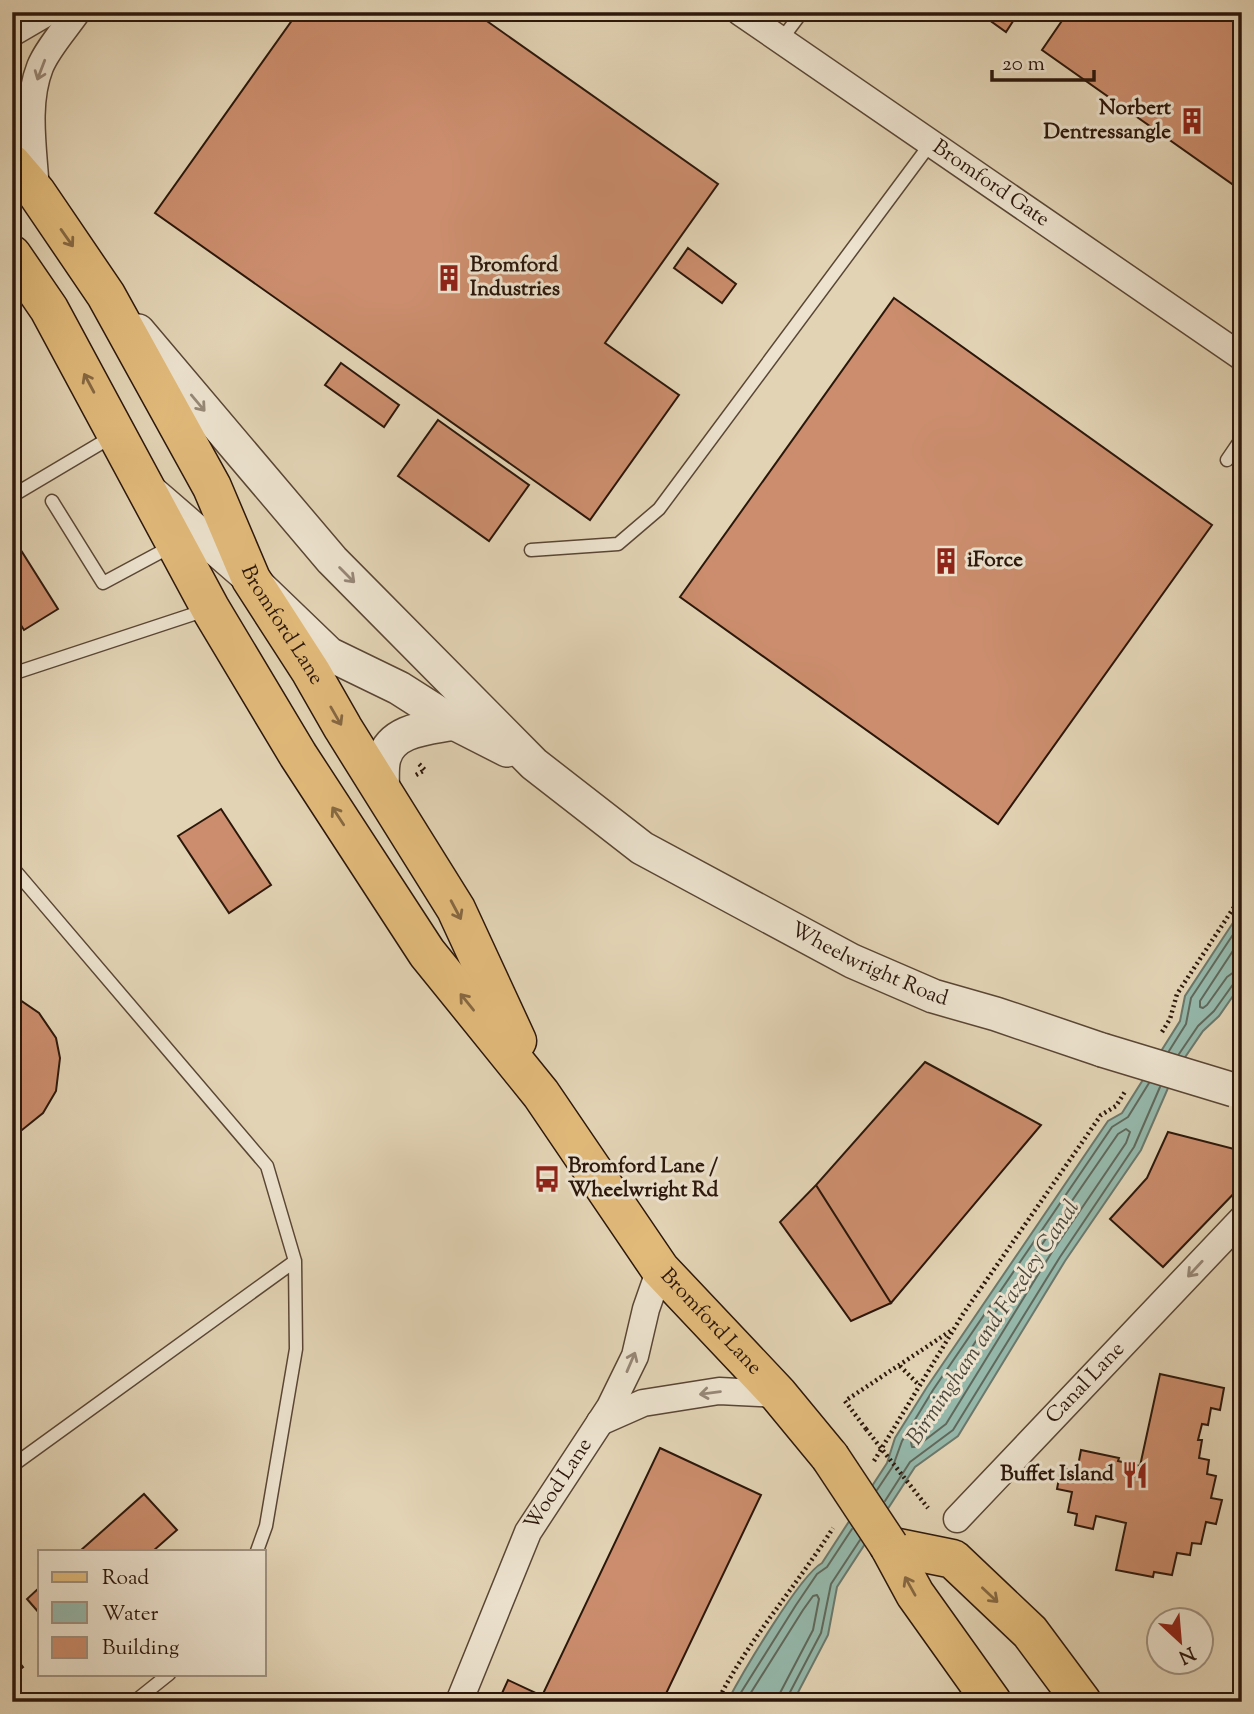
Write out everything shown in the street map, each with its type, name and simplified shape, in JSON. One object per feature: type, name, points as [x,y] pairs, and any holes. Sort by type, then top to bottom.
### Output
[{"type":"main road","name":"Bromford Lane","points":[[24,178],[106,295],[212,487],[251,579],[456,909],[541,1094]]},
{"type":"main road","name":"Bromford Lane","points":[[12,255],[49,309],[210,608],[299,755],[427,953],[541,1094],[660,1269],[778,1394],[830,1457],[889,1546],[915,1594],[992,1702]]},
{"type":"main road","points":[[889,1546],[955,1539],[1082,1702]]},
{"type":"street","points":[[12,33],[48,12]]},
{"type":"street","points":[[24,178],[31,109],[40,66],[77,12]]},
{"type":"street","name":"Bromford Gate","points":[[740,12],[1242,357]]},
{"type":"street","points":[[106,295],[332,560],[534,764]]},
{"type":"street","points":[[145,487],[251,579],[329,654],[400,688],[454,723],[534,764]]},
{"type":"street","points":[[382,791],[384,758],[395,740],[417,730],[454,723]]},
{"type":"street","name":"Wheelwright Road","points":[[534,764],[642,848],[852,961],[933,996],[1238,1091]]},
{"type":"street","name":"Canal Lane","points":[[955,1539],[1242,1219]]},
{"type":"street","name":"Wood Lane","points":[[459,1702],[528,1532],[600,1422],[635,1356],[646,1309],[660,1269]]},
{"type":"street","points":[[600,1422],[643,1403],[719,1391],[778,1394]]},
{"type":"lane","points":[[781,40],[802,12]]},
{"type":"lane","points":[[531,550],[618,544],[659,509],[931,144]]},
{"type":"lane","points":[[12,496],[116,434]]},
{"type":"lane","points":[[1227,460],[1242,439]]},
{"type":"lane","points":[[52,501],[103,583],[176,544]]},
{"type":"lane","points":[[12,674],[210,608]]},
{"type":"lane","points":[[14,874],[267,1166],[295,1261],[296,1349],[266,1526],[257,1550]]},
{"type":"lane","points":[[12,1466],[295,1261]]},
{"type":"lane","points":[[134,1702],[166,1676]]},
{"type":"path","points":[[1156,1041],[1170,1019],[1177,993],[1242,895]]},
{"type":"path","points":[[871,1466],[956,1327],[1101,1115],[1116,1106],[1129,1084]]},
{"type":"path","points":[[928,1508],[845,1401],[956,1327]]},
{"type":"path","points":[[900,1366],[919,1385]]},
{"type":"path","points":[[717,1702],[731,1673],[801,1577],[838,1520]]},
{"type":"water","name":"Birmingham and Fazeley Canal","points":[[1242,909],[1242,983],[1219,1016],[1203,1031],[1175,1072],[1141,1150],[1065,1261],[958,1436],[915,1467],[837,1587],[828,1635],[793,1702],[727,1702],[786,1605],[822,1563],[887,1463],[895,1438],[927,1387],[1108,1121],[1122,1113],[1180,1021],[1185,996]]},
{"type":"building","name":"Bromford Industries","points":[[298,12],[474,12],[718,184],[605,343],[679,395],[590,520],[155,213]]},
{"type":"building","points":[[978,12],[1019,12],[1006,32]]},
{"type":"building","name":"Norbert Dentressangle","points":[[1068,12],[1242,12],[1242,191],[1042,50]]},
{"type":"building","points":[[688,248],[736,284],[722,303],[674,268]]},
{"type":"building","name":"iForce","points":[[894,298],[1212,525],[998,824],[680,597]]},
{"type":"building","points":[[341,363],[399,405],[384,427],[325,385]]},
{"type":"building","points":[[438,420],[529,485],[489,541],[398,476]]},
{"type":"building","points":[[12,536],[58,609],[24,630],[12,611]]},
{"type":"building","points":[[221,809],[271,885],[229,913],[178,836]]},
{"type":"building","points":[[12,997],[39,1013],[56,1038],[60,1058],[56,1091],[43,1113],[22,1130],[12,1134]]},
{"type":"building","points":[[925,1062],[1041,1125],[891,1303],[816,1185]]},
{"type":"building","points":[[1168,1132],[1242,1151],[1242,1185],[1163,1267],[1110,1219],[1147,1178]]},
{"type":"building","points":[[816,1185],[891,1303],[851,1321],[780,1222]]},
{"type":"building","name":"Buffet Island","points":[[1160,1374],[1224,1388],[1220,1410],[1211,1408],[1208,1425],[1202,1424],[1198,1440],[1202,1440],[1199,1458],[1209,1460],[1207,1474],[1216,1476],[1211,1498],[1222,1500],[1216,1524],[1206,1522],[1201,1544],[1192,1543],[1190,1555],[1177,1553],[1172,1575],[1154,1572],[1153,1577],[1116,1570],[1126,1523],[1096,1516],[1093,1529],[1075,1525],[1077,1514],[1068,1512],[1072,1492],[1057,1489],[1061,1468],[1077,1471],[1081,1450],[1119,1458],[1118,1461],[1140,1466]]},
{"type":"building","points":[[660,1448],[761,1495],[662,1702],[498,1702],[508,1680],[542,1696]]},
{"type":"building","points":[[144,1494],[177,1530],[154,1550],[81,1550]]},
{"type":"building","points":[[38,1589],[38,1612],[27,1599]]},
{"type":"building","points":[[12,1653],[23,1667],[12,1676]]},
{"type":"place","name":"Norbert Dentressangle","points":[[1192,121]]},
{"type":"place","name":"Bromford Industries","points":[[449,278]]},
{"type":"place","name":"iForce","points":[[946,561]]},
{"type":"place","name":"Bromford Lane / Wheelwright Rd","points":[[547,1179]]},
{"type":"place","name":"Buffet Island","points":[[1135,1475]]}]
